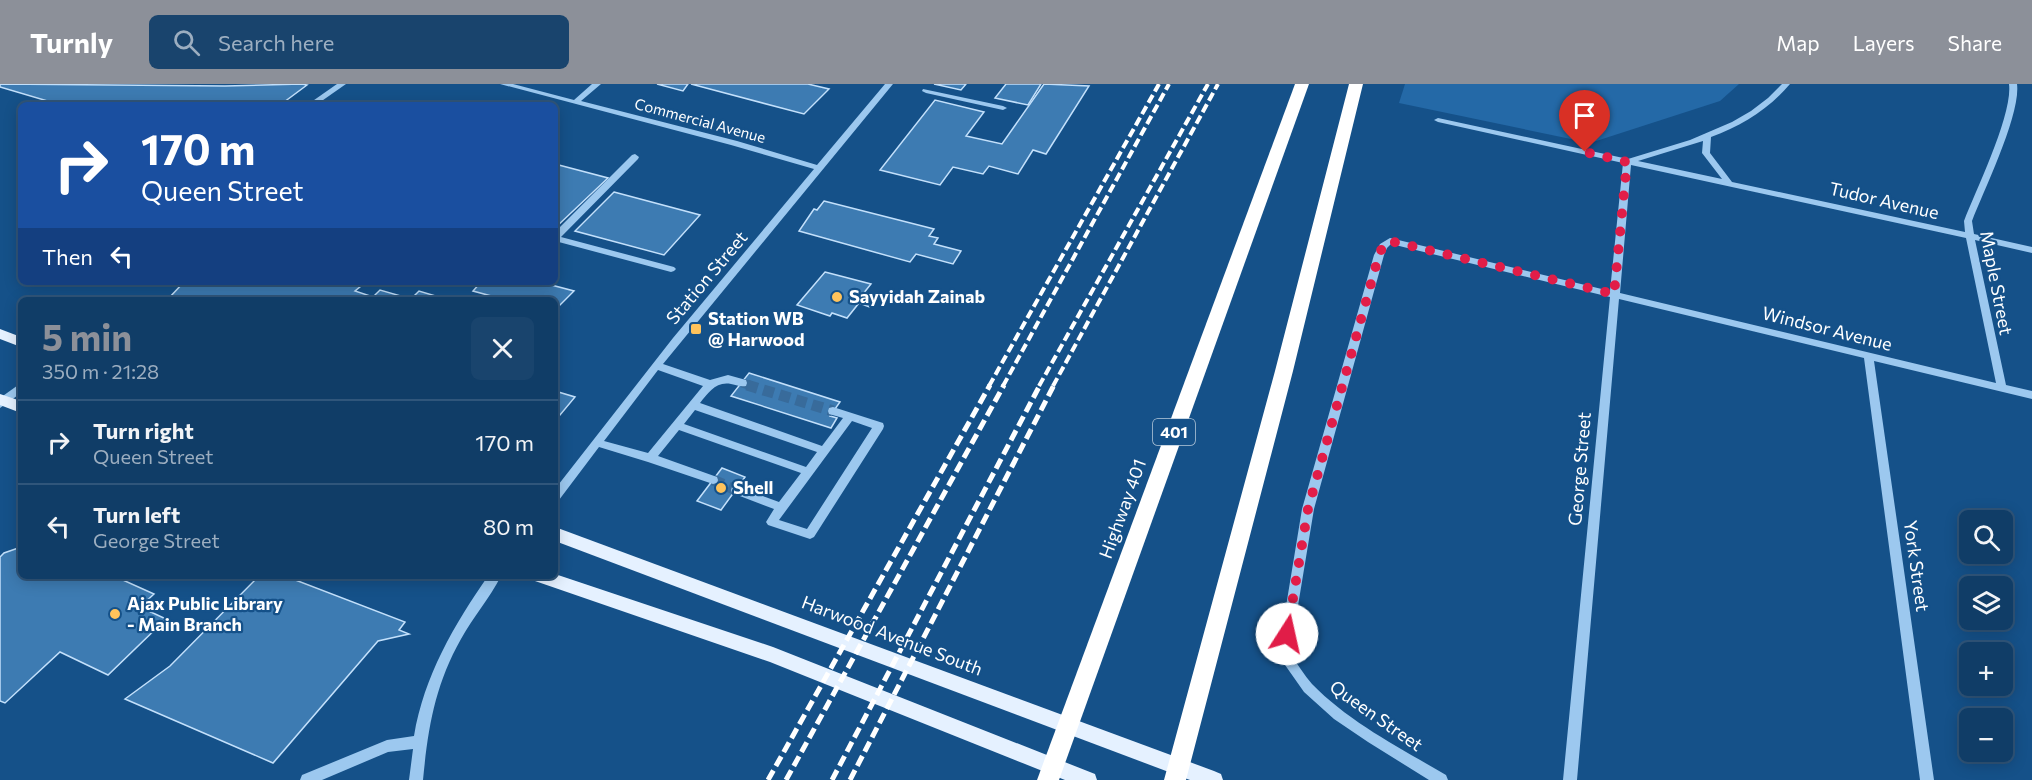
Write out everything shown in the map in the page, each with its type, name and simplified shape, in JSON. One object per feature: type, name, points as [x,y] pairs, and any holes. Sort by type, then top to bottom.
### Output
[{"type":"highway","name":"Highway 401","points":[[1048,780],[1302,84]]},
{"type":"highway","points":[[1175,780],[1284,371],[1356,84]]},
{"type":"main road","points":[[0,334],[18,341]]},
{"type":"main road","points":[[1,401],[18,406]]},
{"type":"main road","name":"Harwood Avenue South","points":[[558,535],[1214,780]]},
{"type":"main road","points":[[550,579],[773,655],[1088,780]]},
{"type":"street","points":[[315,102],[342,84]]},
{"type":"street","name":"Commercial Avenue","points":[[504,84],[734,143],[819,168]]},
{"type":"street","points":[[576,102],[597,84]]},
{"type":"street","name":"Station Street","points":[[558,493],[656,366],[890,84]]},
{"type":"street","points":[[1627,162],[1707,137],[1750,115],[1780,92],[1786,84]]},
{"type":"street","name":"Maple Street","points":[[2002,387],[1968,237],[1968,221],[2008,120],[2014,92],[2013,84]]},
{"type":"street","points":[[926,92],[1003,108]]},
{"type":"street","name":"Tudor Avenue","points":[[1438,120],[2032,250]]},
{"type":"street","points":[[1707,137],[1706,153],[1728,182]]},
{"type":"street","points":[[558,235],[635,157]]},
{"type":"street","name":"George Street","points":[[1570,780],[1627,162]]},
{"type":"street","points":[[558,239],[671,269]]},
{"type":"street","name":"Queen Street","points":[[1442,780],[1372,738],[1335,711],[1307,687],[1284,654],[1308,509],[1379,255],[1383,246],[1390,241],[1614,294]]},
{"type":"street","name":"Windsor Avenue","points":[[1614,294],[2032,395]]},
{"type":"street","name":"York Street","points":[[1869,357],[1927,780]]},
{"type":"street","points":[[656,366],[710,384],[728,379],[742,382]]},
{"type":"street","points":[[650,458],[710,384]]},
{"type":"street","points":[[1,401],[18,389]]},
{"type":"street","points":[[693,405],[825,451]]},
{"type":"street","points":[[833,411],[879,426],[810,534],[772,522],[850,417]]},
{"type":"street","points":[[676,425],[809,472]]},
{"type":"street","points":[[598,443],[713,480]]},
{"type":"street","points":[[736,489],[782,507]]},
{"type":"street","points":[[416,780],[419,742],[429,697],[445,657],[493,579]]},
{"type":"street","points":[[307,780],[387,746],[419,742]]},
{"type":"shaded area","points":[[1405,84],[1739,84],[1720,101],[1590,143],[1399,103]]},
{"type":"building","points":[[0,84],[307,85],[284,102],[51,102],[0,87]]},
{"type":"building","points":[[657,84],[688,84],[683,91]]},
{"type":"building","points":[[691,84],[808,84],[829,89],[804,114]]},
{"type":"building","points":[[934,84],[966,84],[961,90]]},
{"type":"building","points":[[1006,84],[1041,84],[1028,105],[995,98]]},
{"type":"building","points":[[1044,84],[1089,86],[1046,154],[1033,150],[1018,174],[989,166],[983,174],[953,167],[940,185],[880,170],[935,100],[984,112],[966,136],[1002,144]]},
{"type":"building","points":[[558,165],[608,178],[558,225]]},
{"type":"building","points":[[614,192],[700,215],[664,255],[575,231]]},
{"type":"building","points":[[824,201],[934,229],[929,236],[938,238],[934,244],[961,251],[953,264],[916,254],[910,262],[799,231],[814,209],[817,210]]},
{"type":"building","name":"Sayyidah Zainab","points":[[825,272],[871,284],[863,294],[877,299],[870,307],[859,303],[847,318],[832,313],[830,316],[797,305]]},
{"type":"building","points":[[181,285],[362,285],[355,291],[373,297],[170,297]]},
{"type":"building","points":[[478,285],[551,285],[574,291],[558,307],[558,297],[495,297],[473,291]]},
{"type":"building","points":[[380,290],[404,297],[373,297]]},
{"type":"building","points":[[419,291],[439,297],[413,297]]},
{"type":"building","points":[[749,373],[840,402],[830,416],[837,418],[831,428],[731,396]]},
{"type":"building","points":[[558,392],[575,397],[558,417]]},
{"type":"building","points":[[722,468],[745,477],[721,510],[697,501]]},
{"type":"building","points":[[18,548],[18,579],[121,579],[154,594],[140,607],[166,619],[108,675],[60,652],[5,703],[0,701],[0,557],[4,553]]},
{"type":"building","points":[[256,579],[293,579],[405,622],[399,630],[409,634],[378,641],[273,763],[125,699],[170,666]]},
{"type":"tunnel","points":[[742,383],[752,386]]},
{"type":"tunnel","points":[[747,385],[833,411]]},
{"type":"tunnel","points":[[713,480],[736,490]]},
{"type":"railway","points":[[989,386],[1159,84]]},
{"type":"railway","points":[[1003,386],[1169,84]]},
{"type":"railway","points":[[1039,386],[1208,84]]},
{"type":"railway","points":[[1053,386],[1218,84]]},
{"type":"railway","points":[[768,780],[990,385]]},
{"type":"railway","points":[[786,780],[1004,385]]},
{"type":"railway","points":[[832,780],[1040,385]]},
{"type":"railway","points":[[850,780],[1054,385]]},
{"type":"place","name":"Sayyidah Zainab","points":[[837,297]]},
{"type":"place","name":"Station WB @ Harwood","points":[[696,329]]},
{"type":"place","name":"Shell","points":[[721,488]]},
{"type":"place","name":"Ajax Public Library - Main Branch","points":[[115,614]]},
{"type":"route","points":[[1287,634],[1308,509],[1383,246],[1390,241],[1614,294],[1627,162],[1585,152]]}]
